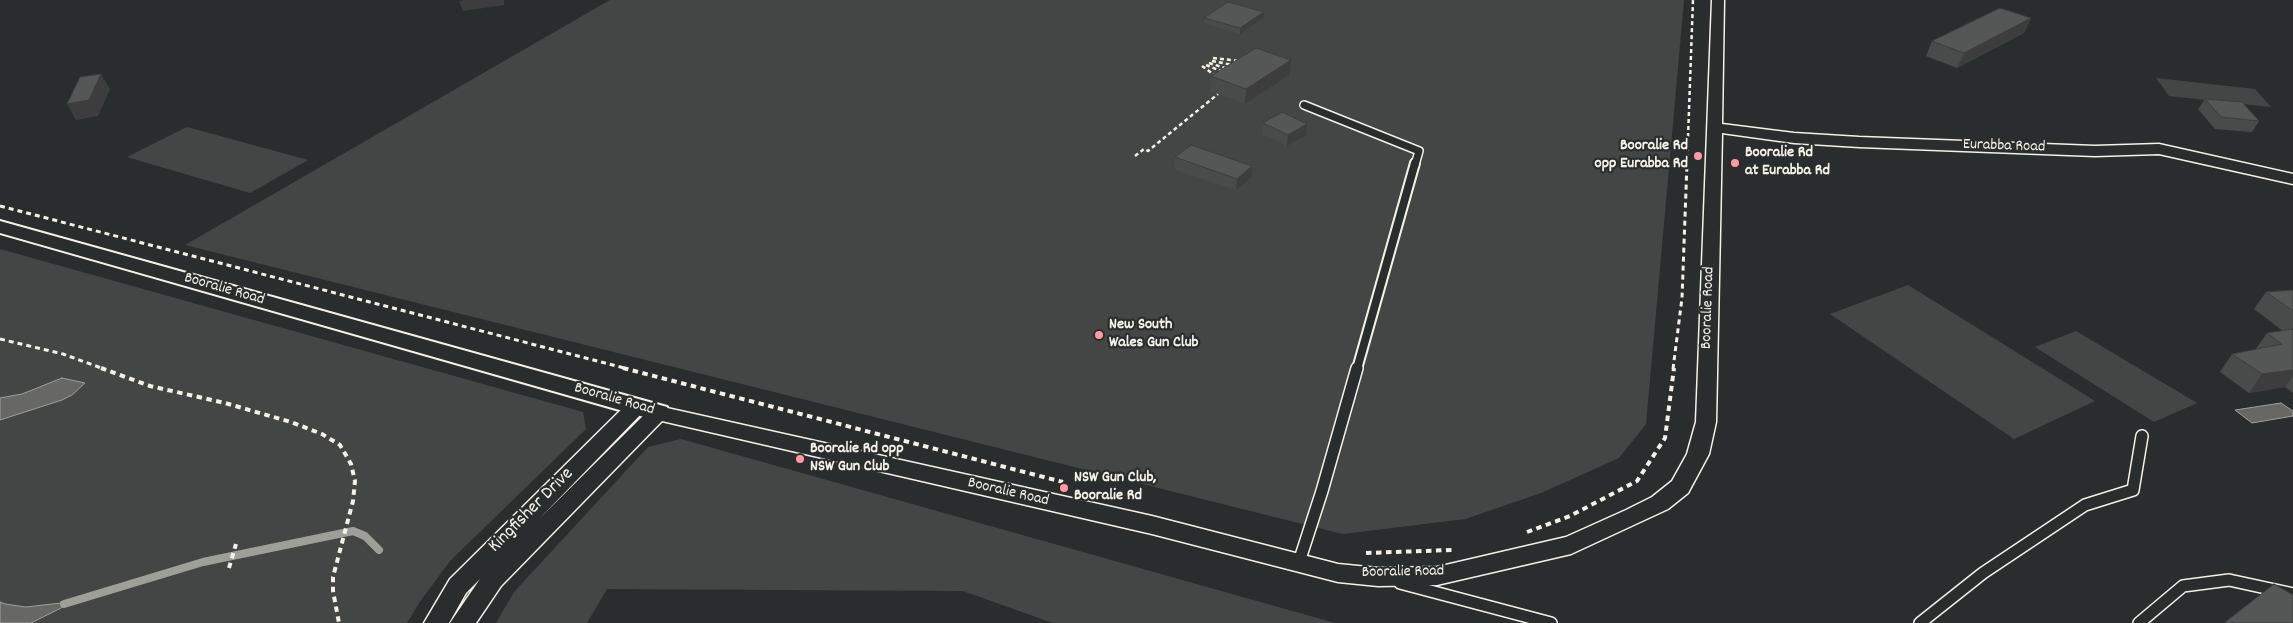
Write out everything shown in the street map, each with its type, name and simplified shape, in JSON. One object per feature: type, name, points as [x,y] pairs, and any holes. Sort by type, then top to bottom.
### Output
[{"type":"street","name":"Booralie Road","points":[[0,227],[658,413],[1152,525],[1338,573],[1378,577],[1436,576],[1571,545],[1660,503],[1680,487],[1698,454],[1706,422],[1718,0]]},
{"type":"street","name":"Eurabba Road","points":[[1713,127],[1794,138],[1858,142],[2095,151],[2159,149],[2293,179]]},
{"type":"street","name":"Kingfisher Drive","points":[[436,623],[458,586],[636,406]]},
{"type":"street","name":"Kingfisher Drive","points":[[462,623],[493,578],[658,413]]},
{"type":"lane","points":[[1299,562],[1322,491],[1419,151],[1304,105]]},
{"type":"lane","points":[[1920,623],[1983,573],[2085,505],[2133,490],[2142,436]]},
{"type":"lane","points":[[1378,577],[1551,623]]},
{"type":"lane","points":[[2139,623],[2183,586],[2229,580],[2293,594]]},
{"type":"path","points":[[1518,536],[1570,516],[1638,481],[1665,438],[1682,298],[1693,0]]},
{"type":"path","points":[[1212,73],[1224,68],[1231,60]]},
{"type":"path","points":[[1210,62],[1231,60],[1240,62]]},
{"type":"path","points":[[1222,61],[1238,66]]},
{"type":"path","points":[[1208,70],[1219,66],[1222,61]]},
{"type":"path","points":[[1210,62],[1231,70]]},
{"type":"path","points":[[1210,62],[1214,68],[1225,73]]},
{"type":"path","points":[[1202,66],[1217,77]]},
{"type":"path","points":[[1135,156],[1144,149],[1148,151],[1218,94]]},
{"type":"path","points":[[0,206],[1064,482]]},
{"type":"path","points":[[0,339],[24,346],[50,350],[150,386],[225,402],[291,422],[322,434],[340,445],[348,457],[354,473],[353,501],[333,576],[333,591],[339,623]]},
{"type":"path","points":[[229,568],[236,544]]},
{"type":"path","points":[[1356,554],[1454,550]]},
{"type":"shaded area","name":"New South Wales Gun Club","points":[[610,0],[1684,0],[1646,424],[1619,458],[1541,493],[1465,519],[1343,534],[185,245]]},
{"type":"shaded area","points":[[2156,78],[2255,89],[2271,107],[2169,96]]},
{"type":"shaded area","points":[[187,127],[308,160],[250,193],[127,157]]},
{"type":"shaded area","points":[[0,249],[583,412],[586,429],[450,561],[419,603],[407,623],[0,623]]},
{"type":"shaded area","points":[[1908,285],[2095,401],[2014,439],[1830,314]]},
{"type":"shaded area","points":[[2076,331],[2197,403],[2154,422],[2035,347]]},
{"type":"shaded area","points":[[62,378],[85,383],[72,395],[62,400],[0,420],[0,398],[22,394]]},
{"type":"shaded area","points":[[2281,403],[2293,411],[2293,416],[2252,423],[2235,410]]},
{"type":"shaded area","points":[[681,439],[1335,623],[1053,623],[963,591],[607,589],[587,623],[496,623],[514,592],[648,447]]},
{"type":"shaded area","points":[[0,602],[26,607],[61,603],[63,607],[31,623],[0,623]]},
{"type":"building","points":[[1228,2],[1264,12],[1240,28],[1204,18]]},
{"type":"building","points":[[2000,8],[2031,18],[1964,53],[1932,41]]},
{"type":"building","points":[[1256,48],[1291,60],[1246,89],[1211,76]]},
{"type":"building","points":[[101,74],[89,100],[67,104],[80,77]]},
{"type":"building","points":[[2205,99],[2242,102],[2259,121],[2221,117]]},
{"type":"building","points":[[1282,112],[1307,124],[1288,135],[1263,123]]},
{"type":"building","points":[[1191,145],[1252,166],[1237,179],[1175,157]]},
{"type":"building","points":[[2293,290],[2293,311],[2266,292]]},
{"type":"building","points":[[2293,329],[2293,370],[2262,374],[2232,354],[2282,344],[2267,333]]},
{"type":"building","points":[[2274,584],[2293,595],[2293,623],[2224,623]]},
{"type":"waterway","points":[[64,604],[203,562],[353,531],[365,536],[379,550]]},
{"type":"place","name":"Booralie Rd opp Eurabba Rd","points":[[1698,156]]},
{"type":"place","name":"Booralie Rd at Eurabba Rd","points":[[1735,163]]},
{"type":"place","name":"New South Wales Gun Club","points":[[1099,335]]},
{"type":"place","name":"Booralie Rd opp NSW Gun Club","points":[[800,459]]},
{"type":"place","name":"NSW Gun Club, Booralie Rd","points":[[1064,488]]}]
